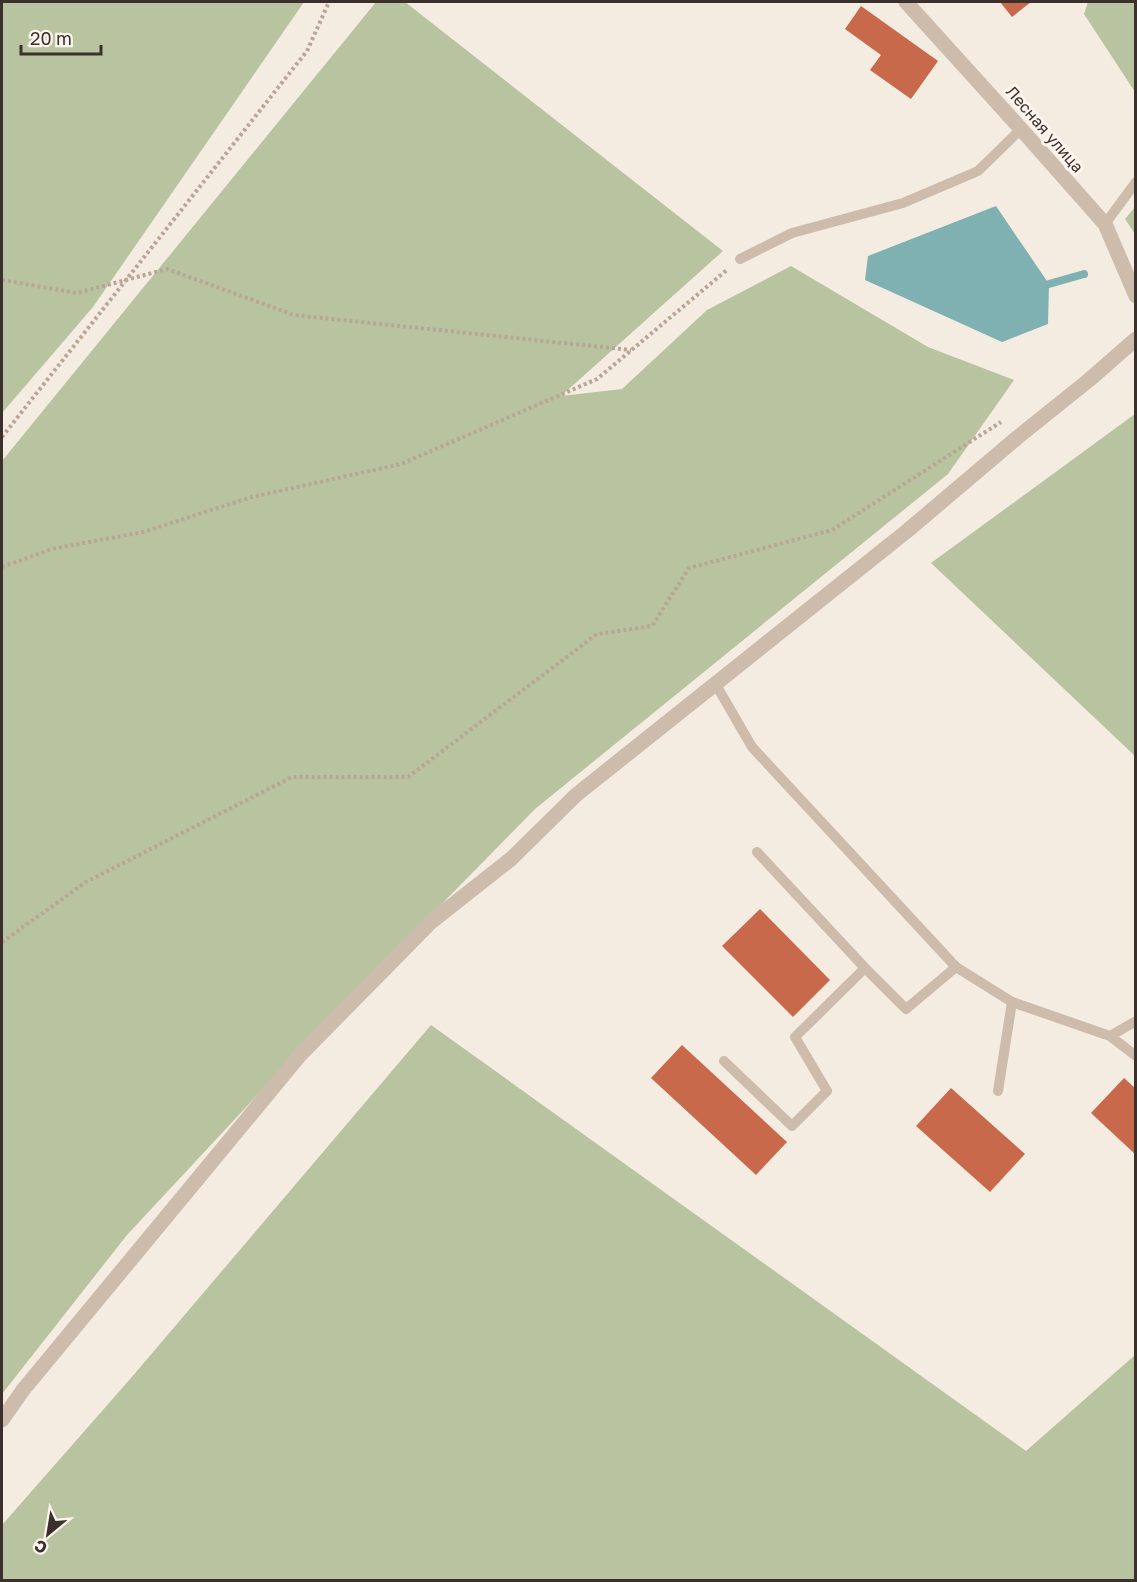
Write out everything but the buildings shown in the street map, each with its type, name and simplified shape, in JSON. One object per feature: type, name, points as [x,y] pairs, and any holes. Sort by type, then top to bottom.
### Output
[{"type":"street","name":"Лесная улица","points":[[906,2],[1104,224],[1136,296]]},
{"type":"street","points":[[2,1420],[23,1390],[300,1055],[431,922],[511,859],[576,795],[907,531],[1136,339]]},
{"type":"lane","points":[[740,259],[792,233],[903,203],[978,171],[1021,129]]},
{"type":"lane","points":[[1104,224],[1136,182]]},
{"type":"lane","points":[[715,683],[752,747],[956,967],[1012,1002],[1110,1036],[1136,1056]]},
{"type":"lane","points":[[757,852],[906,1009],[956,967]]},
{"type":"lane","points":[[724,1061],[792,1126],[827,1090],[795,1037],[865,968]]},
{"type":"lane","points":[[998,1091],[1012,1002]]},
{"type":"lane","points":[[1110,1036],[1136,1021]]},
{"type":"path","points":[[2,437],[307,51],[329,2]]},
{"type":"path","points":[[2,567],[52,549],[143,532],[252,497],[402,464],[597,379],[740,259]]},
{"type":"path","points":[[2,280],[77,293],[167,269],[294,315],[632,350]]},
{"type":"path","points":[[2,942],[86,882],[292,777],[408,777],[597,634],[652,626],[689,568],[832,530],[1008,417]]},
{"type":"green space","points":[[2,2],[304,2],[93,307],[2,413]]},
{"type":"green space","points":[[376,2],[405,2],[723,251],[561,396],[622,389],[707,310],[791,266],[928,347],[1014,380],[948,474],[535,809],[316,1032],[127,1235],[2,1394],[2,461]]},
{"type":"green space","points":[[1088,2],[1135,2],[1135,92],[1084,14]]},
{"type":"green space","points":[[1135,207],[1135,234],[1125,219]]},
{"type":"green space","points":[[1135,414],[1135,756],[931,563]]},
{"type":"green space","points":[[431,1025],[1026,1451],[1135,1355],[1135,1580],[2,1580],[2,1525],[131,1378]]},
{"type":"water","points":[[996,206],[1049,284],[1048,324],[1002,342],[865,280],[868,256]]},
{"type":"waterway","points":[[1049,284],[1084,274]]}]
